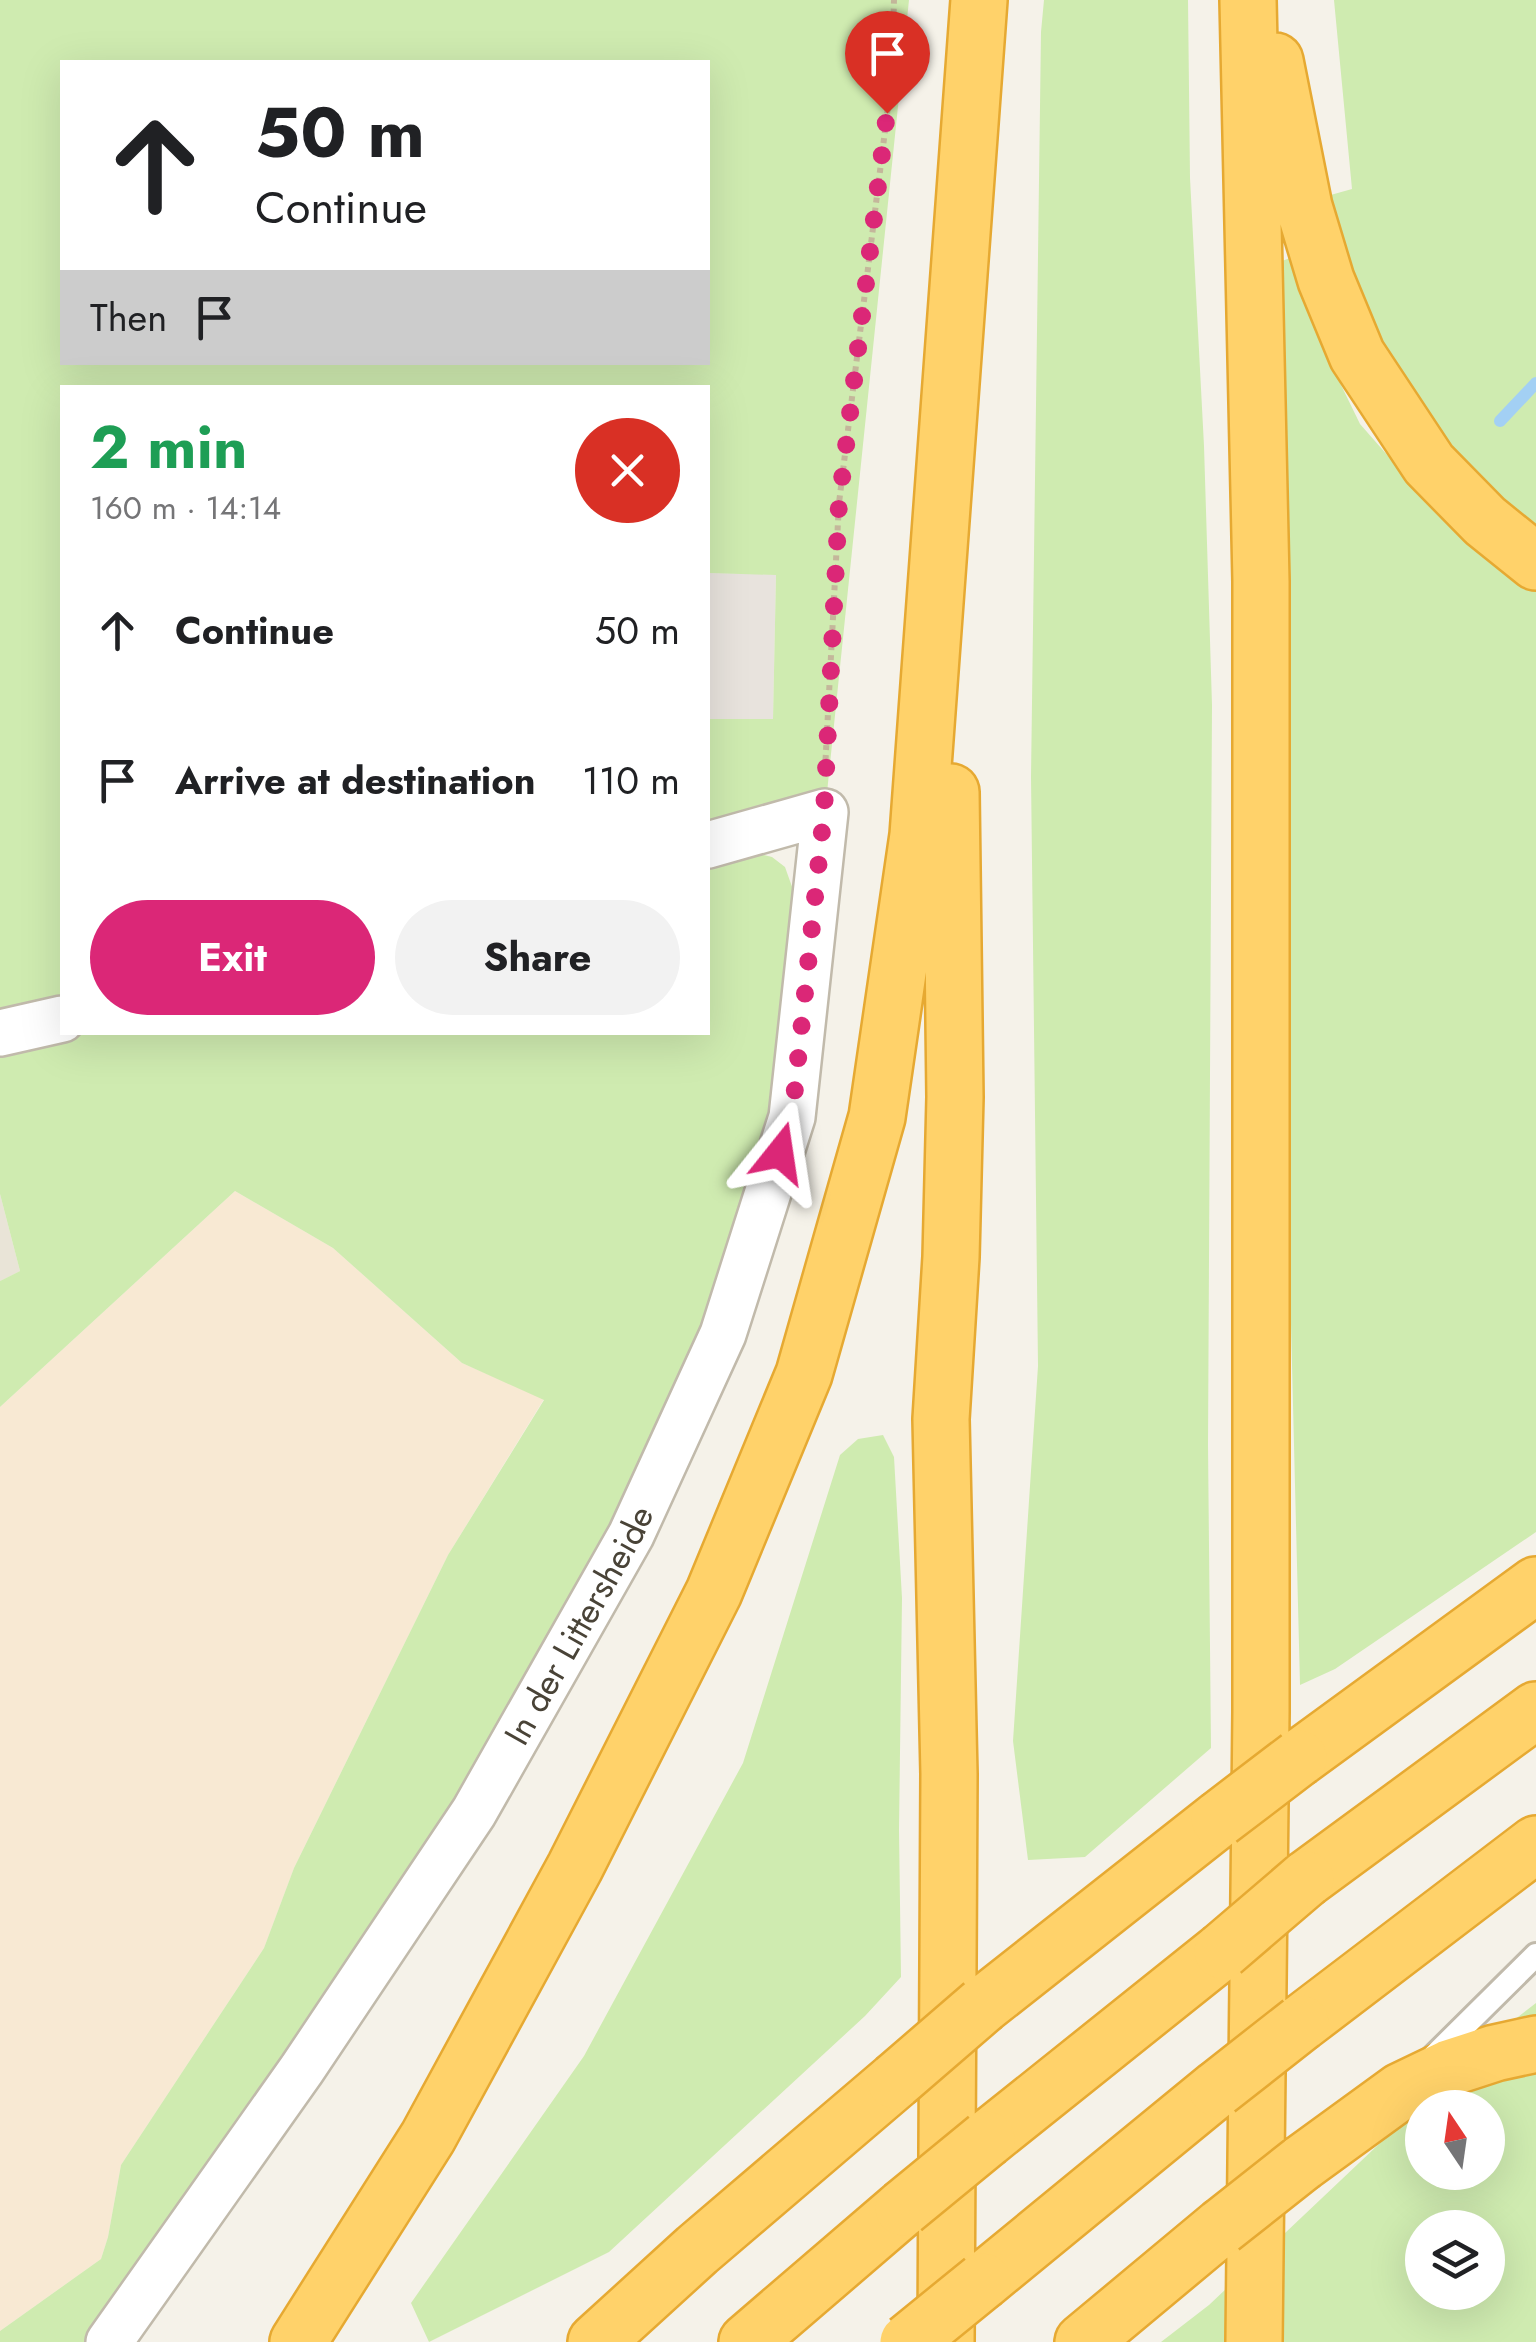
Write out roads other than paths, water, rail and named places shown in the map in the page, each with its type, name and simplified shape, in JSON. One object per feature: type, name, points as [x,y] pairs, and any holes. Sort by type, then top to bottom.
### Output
[{"type":"highway","points":[[298,2342],[428,2137],[575,1867],[714,1592],[804,1374],[878,1117],[918,835],[978,0]]},
{"type":"highway","points":[[1248,0],[1261,581],[1261,1712],[1254,2342]]},
{"type":"highway","points":[[1263,0],[1304,206],[1326,280],[1357,356],[1429,464],[1485,521],[1536,562]]},
{"type":"highway","points":[[946,2342],[949,1831],[941,1420],[955,1098],[947,439]]},
{"type":"highway","points":[[596,2342],[983,2005],[1299,1758],[1536,1585]]},
{"type":"highway","points":[[747,2342],[902,2208],[1306,1879],[1536,1710]]},
{"type":"highway","points":[[908,2342],[1217,2089],[1536,1844]]},
{"type":"highway","points":[[1083,2342],[1221,2227],[1401,2090],[1449,2068],[1536,2044]]},
{"type":"street","name":"In der Littersheide","points":[[109,2342],[302,2069],[474,1812],[631,1535],[722,1334],[792,1117],[824,812],[710,844]]},
{"type":"street","points":[[0,1033],[60,1018]]},
{"type":"lane","points":[[1401,2090],[1536,1955]]},
{"type":"waterway","points":[[1500,421],[1536,383]]}]
